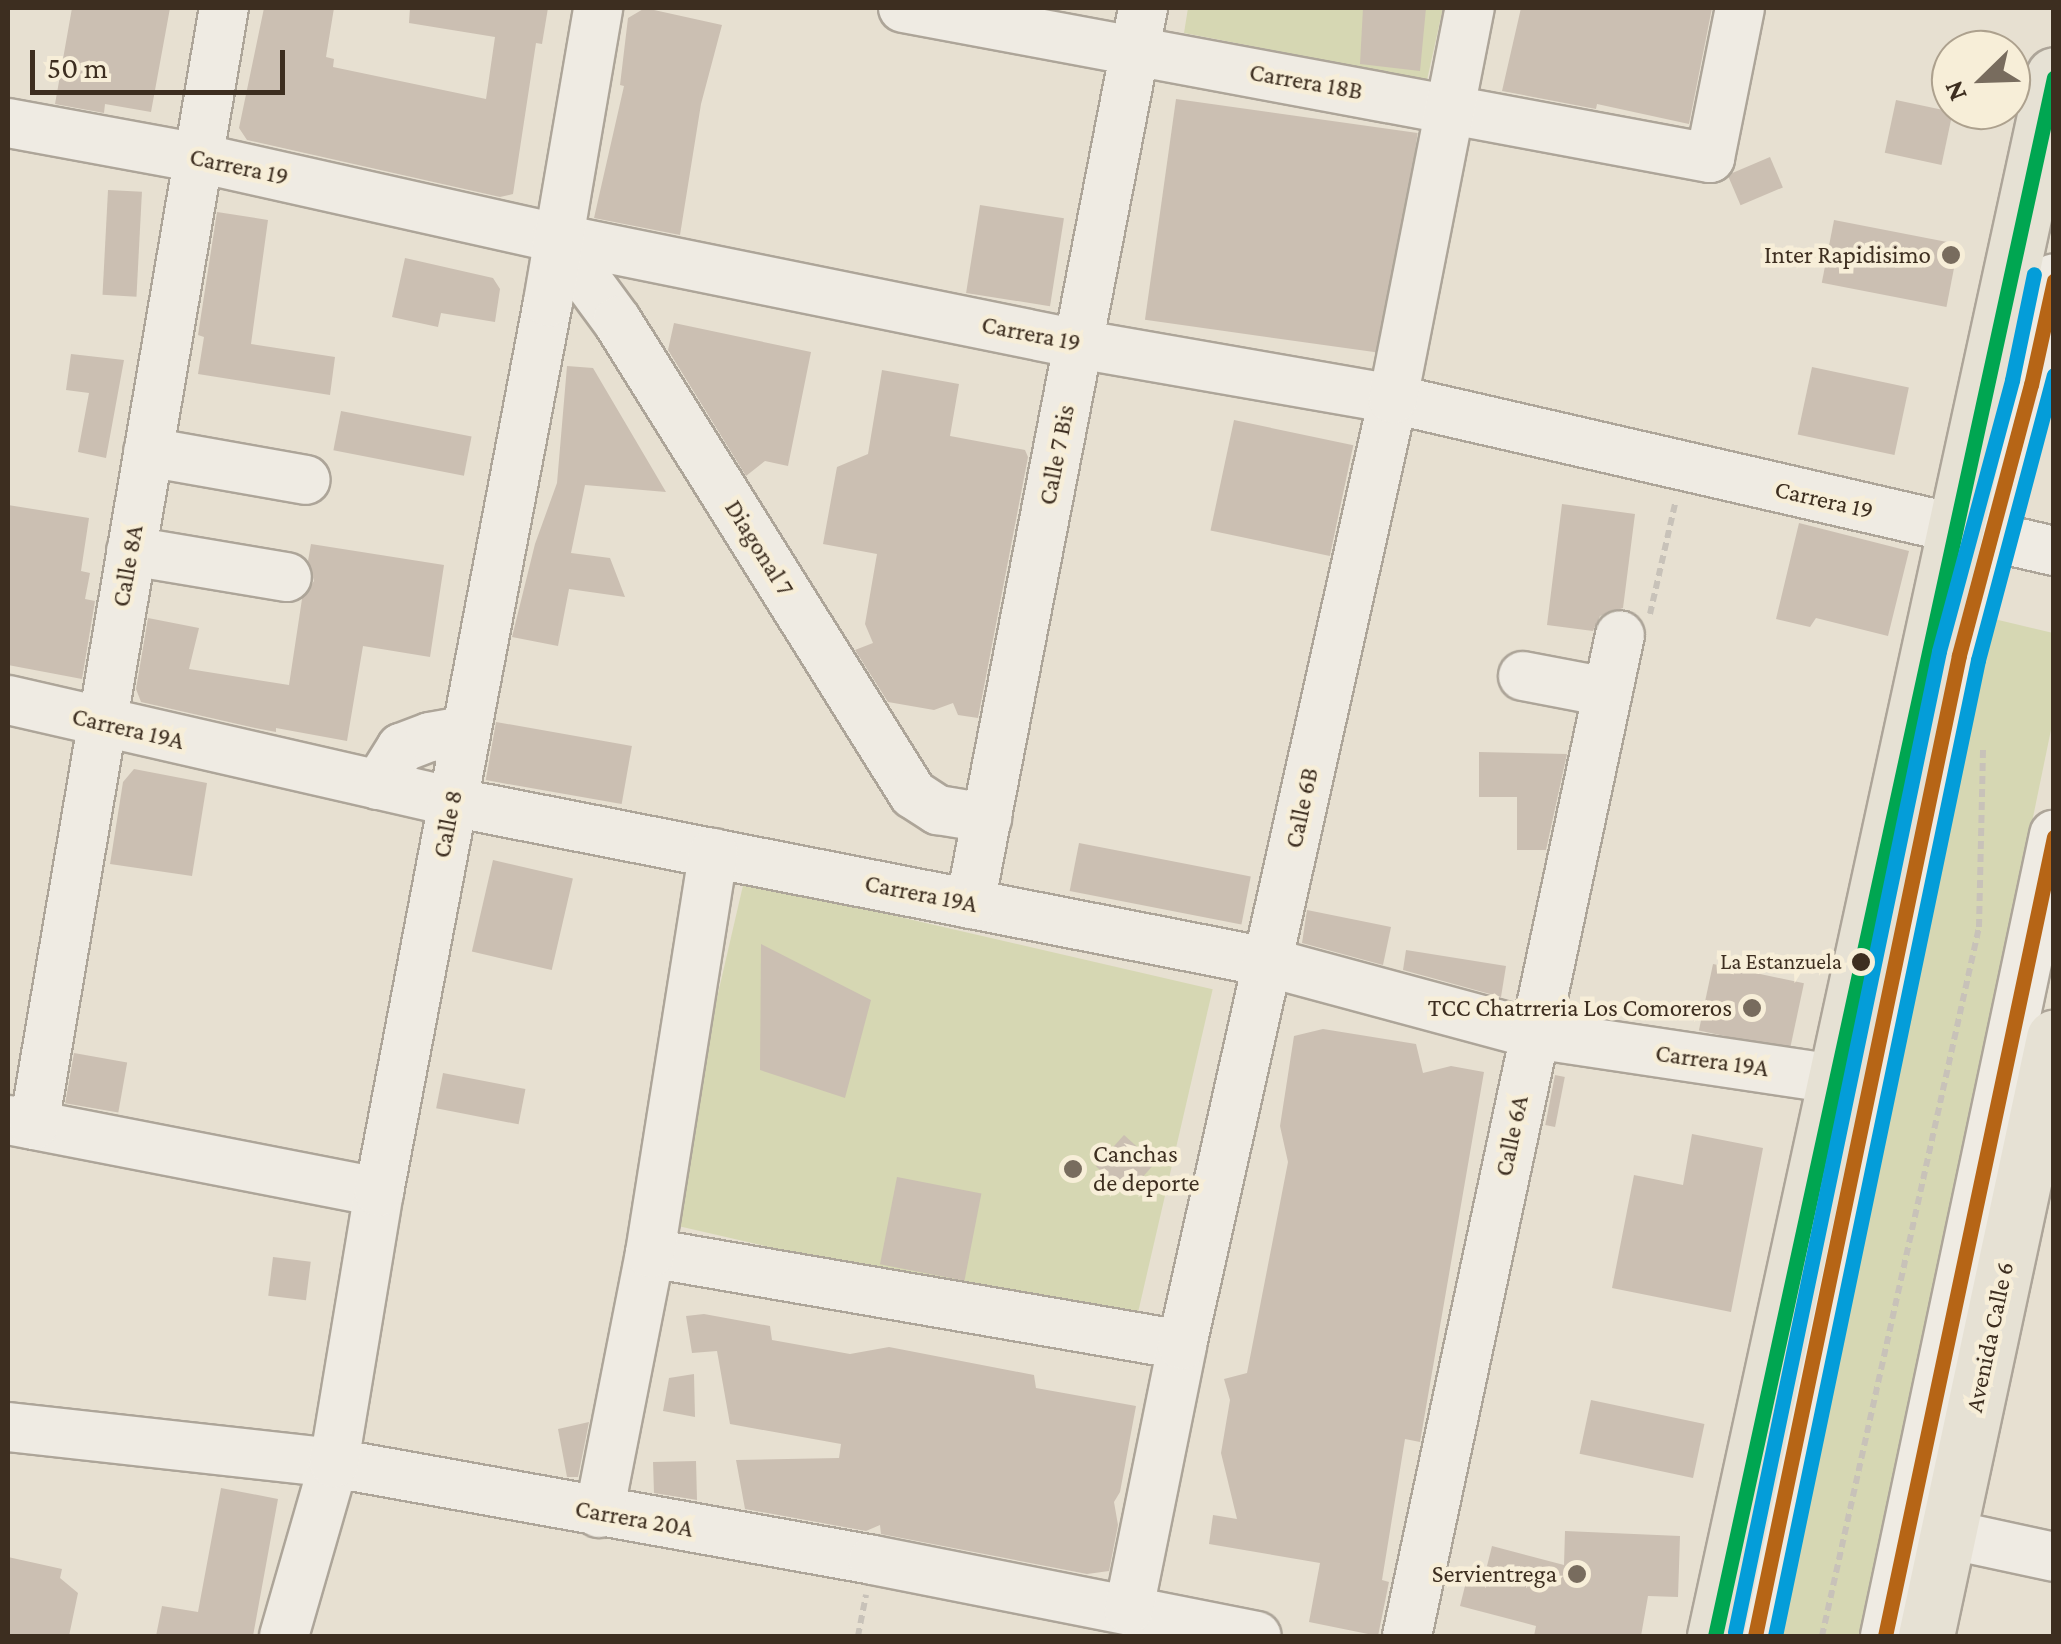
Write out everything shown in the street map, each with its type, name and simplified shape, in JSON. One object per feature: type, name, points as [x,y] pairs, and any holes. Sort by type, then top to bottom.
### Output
[{"type":"main road","points":[[1715,1636],[1835,1080],[1972,535],[2054,75]]},
{"type":"main road","name":"Avenida Calle 6","points":[[1926,1636],[2044,1135],[2054,1038]]},
{"type":"street","name":"Calle 8A","points":[[21,1123],[102,724],[224,8]]},
{"type":"street","name":"Calle 8","points":[[284,1636],[334,1463],[380,1192],[548,302],[598,8]]},
{"type":"street","name":"Carrera 18B","points":[[903,8],[1139,29],[1448,108],[1710,158],[1740,8]]},
{"type":"street","name":"Calle 6B","points":[[1130,1609],[1182,1345],[1392,398],[1470,8]]},
{"type":"street","name":"Calle 7 Bis","points":[[970,904],[1139,29]]},
{"type":"street","name":"Carrera 19","points":[[8,123],[199,158],[556,238],[1078,344],[1392,398],[2054,552]]},
{"type":"street","name":"Diagonal 7","points":[[556,238],[617,321],[914,794],[925,806],[987,818]]},
{"type":"street","points":[[1755,1636],[1959,655],[1972,535],[2054,278]]},
{"type":"street","points":[[148,452],[306,480]]},
{"type":"street","points":[[131,550],[287,577]]},
{"type":"street","name":"Calle 6A","points":[[1407,1636],[1607,692],[1634,628]]},
{"type":"street","points":[[1523,676],[1607,692]]},
{"type":"street","name":"Carrera 19A","points":[[8,700],[452,802],[1268,962],[1534,1034],[1835,1080]]},
{"type":"street","points":[[378,785],[401,748],[430,736],[466,731]]},
{"type":"street","points":[[1884,1636],[2054,835]]},
{"type":"street","points":[[599,1513],[650,1253],[713,853]]},
{"type":"street","points":[[21,1123],[380,1192]]},
{"type":"street","points":[[650,1253],[1182,1345]]},
{"type":"street","name":"Carrera 20A","points":[[8,1427],[334,1463],[1130,1609],[1257,1636]]},
{"type":"street","points":[[1948,1534],[2054,1557]]},
{"type":"path","points":[[1634,628],[1677,493]]},
{"type":"path","points":[[1822,1636],[1979,927],[1984,748]]},
{"type":"green space","points":[[1188,8],[1443,8],[1427,80],[1184,33]]},
{"type":"green space","points":[[1990,618],[2053,633],[2053,720],[1865,1636],[1763,1636]]},
{"type":"green space","points":[[744,881],[1213,989],[1134,1331],[665,1223]]},
{"type":"building","points":[[72,8],[170,8],[151,112],[105,104],[104,113],[55,104]]},
{"type":"building","points":[[264,8],[334,8],[326,57],[334,59],[333,67],[486,99],[495,37],[409,23],[410,8],[548,8],[542,44],[536,43],[513,194],[500,197],[247,140],[239,128]]},
{"type":"building","points":[[645,8],[722,25],[701,104],[680,235],[594,218],[624,86],[620,85],[628,18]]},
{"type":"building","points":[[1363,8],[1426,8],[1420,71],[1360,64]]},
{"type":"building","points":[[1521,8],[1712,8],[1689,124],[1597,104],[1596,109],[1502,91]]},
{"type":"building","points":[[1176,99],[1418,133],[1387,354],[1145,320]]},
{"type":"building","points":[[1896,100],[1931,107],[1931,130],[1949,130],[1942,165],[1885,153]]},
{"type":"building","points":[[1770,157],[1783,187],[1741,205],[1728,175]]},
{"type":"building","points":[[108,190],[142,192],[136,297],[103,295]]},
{"type":"building","points":[[980,205],[1064,218],[1050,306],[966,293]]},
{"type":"building","points":[[217,212],[268,220],[251,344],[335,357],[330,395],[198,374],[204,337],[198,335]]},
{"type":"building","points":[[1834,220],[1959,244],[1946,307],[1822,283]]},
{"type":"building","points":[[405,258],[493,278],[500,289],[495,322],[441,313],[438,327],[392,317]]},
{"type":"building","points":[[674,323],[811,352],[788,466],[765,461],[746,476],[668,350]]},
{"type":"building","points":[[71,354],[124,360],[106,458],[78,452],[89,393],[66,390]]},
{"type":"building","points":[[567,366],[593,368],[666,492],[585,485],[571,553],[610,558],[625,597],[569,589],[558,646],[512,637],[535,544],[557,483]]},
{"type":"building","points":[[1812,367],[1909,388],[1894,455],[1798,434]]},
{"type":"building","points":[[882,370],[959,384],[950,436],[1025,450],[1028,457],[978,718],[958,715],[953,703],[934,710],[888,702],[855,650],[873,643],[865,624],[877,554],[823,544],[837,467],[868,454]]},
{"type":"building","points":[[341,411],[472,436],[464,476],[333,450]]},
{"type":"building","points":[[1234,420],[1353,445],[1330,556],[1211,531]]},
{"type":"building","points":[[1562,504],[1635,514],[1623,608],[1600,616],[1593,631],[1547,625]]},
{"type":"building","points":[[8,505],[89,518],[81,571],[90,573],[85,599],[95,601],[82,679],[8,665]]},
{"type":"building","points":[[1799,523],[1909,551],[1888,636],[1816,618],[1810,627],[1776,619]]},
{"type":"building","points":[[311,544],[444,565],[430,657],[363,646],[347,741],[276,728],[276,732],[141,702],[136,689],[148,618],[199,628],[189,669],[289,685],[302,599],[314,581],[308,561]]},
{"type":"building","points":[[496,722],[632,746],[622,804],[486,780]]},
{"type":"building","points":[[1479,752],[1567,754],[1546,850],[1517,850],[1517,797],[1479,797]]},
{"type":"building","points":[[134,769],[207,783],[192,876],[110,864],[123,782]]},
{"type":"building","points":[[1079,843],[1251,876],[1241,924],[1070,891]]},
{"type":"building","points":[[493,860],[573,878],[552,970],[472,952]]},
{"type":"building","points":[[1307,910],[1391,927],[1383,965],[1302,943]]},
{"type":"building","points":[[761,944],[871,1000],[845,1098],[760,1070]]},
{"type":"building","points":[[1406,950],[1506,966],[1501,997],[1403,970]]},
{"type":"building","name":"TCC Chatrreria Los Comoreros","points":[[1713,964],[1804,983],[1790,1050],[1699,1031]]},
{"type":"building","points":[[1323,1029],[1416,1044],[1423,1073],[1451,1066],[1484,1072],[1420,1442],[1405,1439],[1382,1580],[1389,1582],[1378,1636],[1309,1622],[1320,1563],[1209,1544],[1213,1515],[1237,1519],[1221,1453],[1230,1400],[1224,1379],[1247,1373],[1288,1162],[1280,1126],[1294,1036]]},
{"type":"building","points":[[74,1053],[127,1062],[118,1113],[65,1103]]},
{"type":"building","points":[[443,1073],[525,1089],[519,1124],[436,1108]]},
{"type":"building","points":[[1555,1075],[1565,1077],[1555,1127],[1545,1125]]},
{"type":"building","points":[[1692,1134],[1763,1148],[1731,1312],[1612,1288],[1634,1175],[1683,1185]]},
{"type":"building","points":[[1124,1135],[1155,1163],[1127,1194],[1096,1166]]},
{"type":"building","points":[[897,1177],[981,1193],[964,1281],[880,1264]]},
{"type":"building","points":[[273,1257],[311,1262],[306,1300],[268,1296]]},
{"type":"building","points":[[704,1314],[770,1326],[772,1340],[850,1354],[889,1347],[1034,1375],[1036,1388],[1136,1406],[1120,1492],[1114,1502],[1118,1525],[1109,1571],[1087,1574],[881,1534],[880,1525],[866,1531],[745,1509],[736,1460],[839,1458],[841,1444],[730,1424],[717,1351],[692,1353],[686,1316]]},
{"type":"building","points":[[694,1374],[695,1417],[663,1411],[669,1378]]},
{"type":"building","points":[[1591,1400],[1704,1424],[1693,1478],[1580,1454]]},
{"type":"building","points":[[589,1422],[578,1477],[567,1477],[558,1429]]},
{"type":"building","points":[[696,1461],[697,1500],[654,1493],[653,1462]]},
{"type":"building","points":[[221,1488],[278,1499],[253,1636],[156,1636],[162,1606],[198,1612]]},
{"type":"building","points":[[1565,1531],[1680,1536],[1678,1597],[1648,1596],[1641,1636],[1534,1636],[1536,1626],[1460,1606],[1468,1574],[1484,1578],[1492,1546],[1564,1565]]},
{"type":"building","points":[[8,1557],[62,1569],[60,1578],[78,1593],[69,1636],[8,1636]]},
{"type":"transit line","points":[[1715,1636],[2054,77]]},
{"type":"transit line","points":[[1735,1632],[1939,651],[2012,380],[2034,274]]},
{"type":"transit line","points":[[1755,1636],[1959,655],[2031,385],[2054,280]]},
{"type":"transit line","points":[[1775,1636],[1978,660],[2054,375]]},
{"type":"transit line","points":[[1885,1636],[2054,837]]},
{"type":"place","name":"Inter Rapidisimo","points":[[1951,255]]},
{"type":"place","name":"La Estanzuela","points":[[1861,962]]},
{"type":"place","name":"TCC Chatrreria Los Comoreros","points":[[1752,1008]]},
{"type":"place","name":"Canchas de deporte","points":[[1073,1169]]},
{"type":"place","name":"Servientrega","points":[[1577,1574]]}]
